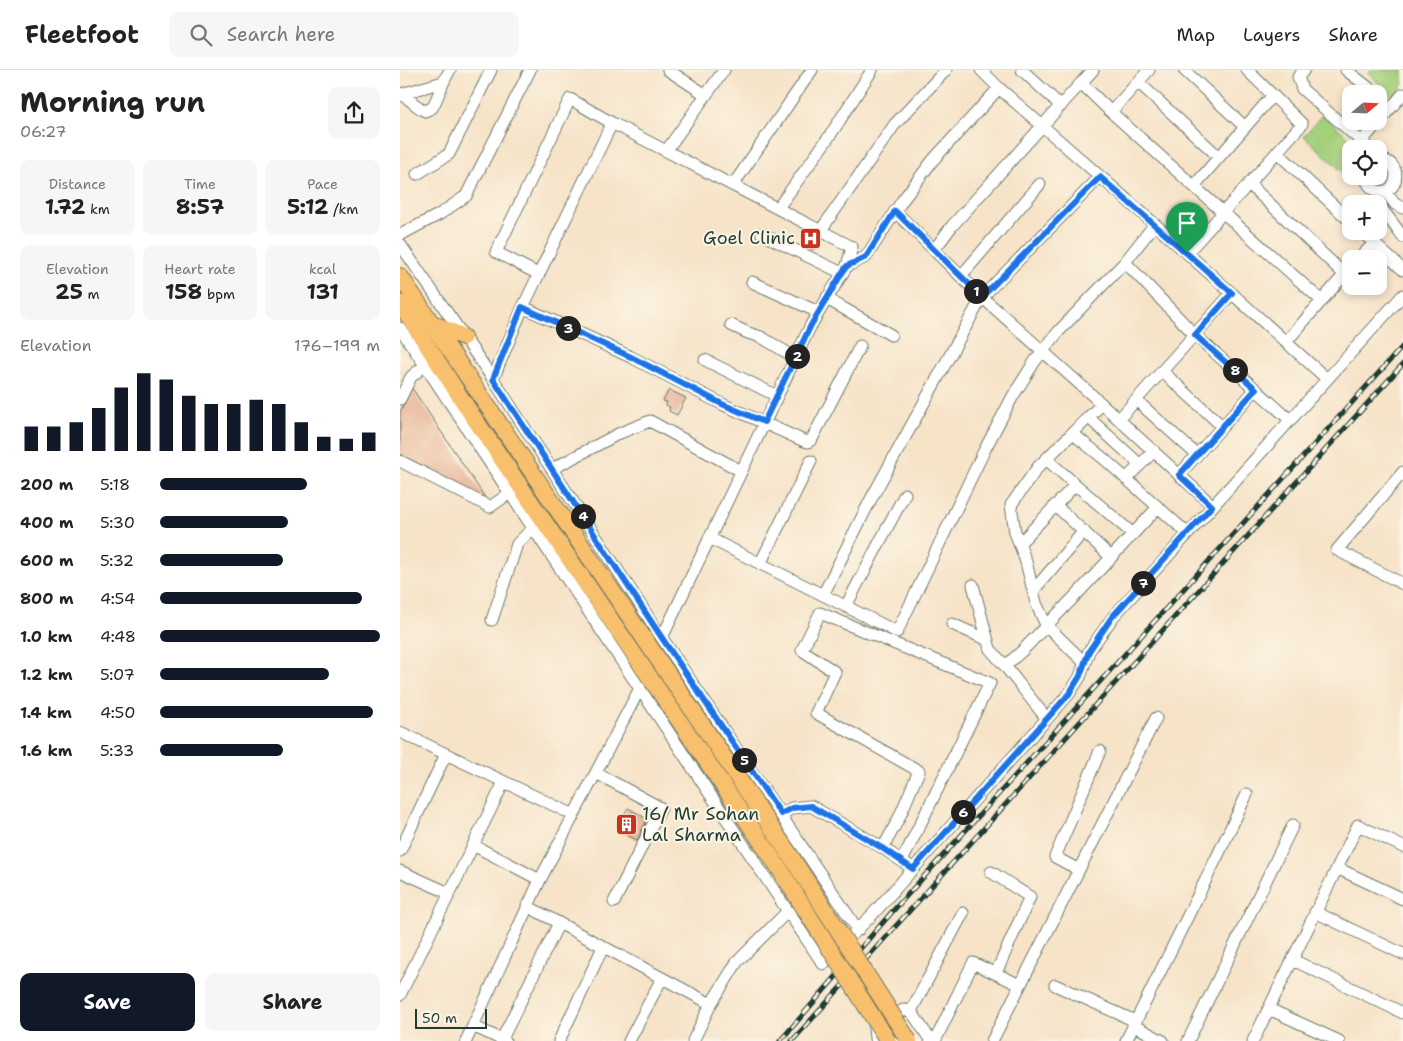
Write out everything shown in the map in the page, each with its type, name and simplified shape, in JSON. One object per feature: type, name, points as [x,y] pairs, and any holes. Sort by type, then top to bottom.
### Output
[{"type":"highway","points":[[400,276],[792,858],[909,1041]]},
{"type":"highway","points":[[400,303],[462,400],[779,868],[888,1041]]},
{"type":"highway","points":[[432,323],[463,336]]},
{"type":"street","points":[[401,95],[425,111],[432,108],[450,70]]},
{"type":"street","points":[[417,174],[449,154],[491,70]]},
{"type":"street","points":[[668,70],[706,96]]},
{"type":"street","points":[[666,151],[724,70]]},
{"type":"street","points":[[733,185],[812,70]]},
{"type":"street","points":[[778,208],[872,70]]},
{"type":"street","points":[[821,230],[895,124],[946,70]]},
{"type":"street","points":[[980,70],[1328,379]]},
{"type":"street","points":[[1022,70],[1061,106]]},
{"type":"street","points":[[934,250],[952,226],[1093,70]]},
{"type":"street","points":[[1112,112],[1149,70]]},
{"type":"street","points":[[1184,70],[1245,127]]},
{"type":"street","points":[[1187,253],[1302,124],[1247,70]]},
{"type":"street","points":[[1304,70],[1298,77],[1302,89],[1360,140]]},
{"type":"street","points":[[1346,70],[1366,85]]},
{"type":"street","points":[[1358,79],[1366,70]]},
{"type":"street","points":[[400,235],[420,225],[466,196],[526,71]]},
{"type":"street","points":[[401,95],[443,82]]},
{"type":"street","points":[[1138,82],[1219,157]]},
{"type":"street","points":[[1081,83],[1322,301]]},
{"type":"street","points":[[844,269],[861,260],[871,250],[895,211],[933,160],[999,88]]},
{"type":"street","points":[[1369,140],[1391,107],[1403,94]]},
{"type":"street","points":[[1194,186],[1273,95]]},
{"type":"street","points":[[538,274],[496,252],[570,99],[612,123],[852,246],[871,250]]},
{"type":"street","points":[[1388,104],[1391,107]]},
{"type":"street","points":[[493,379],[522,307],[612,123]]},
{"type":"street","points":[[1277,152],[1342,213]]},
{"type":"street","points":[[1379,190],[1394,185],[1401,169],[1387,161]]},
{"type":"street","points":[[824,595],[870,501],[982,297],[1100,177]]},
{"type":"street","points":[[961,276],[1040,184]]},
{"type":"street","points":[[1249,184],[1342,265]]},
{"type":"street","points":[[1372,185],[1403,208]]},
{"type":"street","points":[[1379,190],[1379,195]]},
{"type":"street","points":[[895,211],[982,297],[1119,419],[1212,506]]},
{"type":"street","points":[[1387,215],[1403,237]]},
{"type":"street","points":[[709,538],[897,632],[984,450],[1012,396],[1059,331],[1125,262],[1155,224]]},
{"type":"street","points":[[762,234],[844,269]]},
{"type":"street","points":[[1371,240],[1403,270]]},
{"type":"street","points":[[1367,250],[1374,243]]},
{"type":"street","points":[[400,244],[493,379],[662,638],[858,930]]},
{"type":"street","points":[[662,638],[818,312],[844,269],[852,246]]},
{"type":"street","points":[[1125,262],[1195,335],[1290,420]]},
{"type":"street","points":[[1286,342],[1342,277]]},
{"type":"street","points":[[752,282],[818,312]]},
{"type":"street","points":[[1119,419],[1232,293]]},
{"type":"street","points":[[400,328],[824,964],[858,930],[1069,694],[1080,676],[1089,651],[1112,617],[1403,295]]},
{"type":"street","points":[[828,297],[834,303],[891,335]]},
{"type":"street","points":[[522,307],[631,357],[722,404],[804,442],[812,439],[860,346]]},
{"type":"street","points":[[731,325],[761,337],[796,358]]},
{"type":"street","points":[[704,360],[777,396]]},
{"type":"street","points":[[400,399],[411,377],[425,365]]},
{"type":"street","points":[[1162,371],[1222,426]]},
{"type":"street","points":[[1179,475],[1256,389]]},
{"type":"street","points":[[1136,400],[1197,455]]},
{"type":"street","points":[[1085,663],[1046,625],[1036,603],[1026,562],[1015,532],[1011,505],[1023,486],[1046,459],[1102,404]]},
{"type":"street","points":[[1088,417],[1135,460]]},
{"type":"street","points":[[552,469],[620,433],[650,420],[741,471]]},
{"type":"street","points":[[1072,433],[1187,534]]},
{"type":"street","points":[[1126,479],[1154,451]]},
{"type":"street","points":[[1046,459],[1133,534]]},
{"type":"street","points":[[760,564],[811,461]]},
{"type":"street","points":[[400,462],[490,507],[510,493]]},
{"type":"street","points":[[1403,472],[1336,550],[1403,584]]},
{"type":"street","points":[[1020,544],[1075,485]]},
{"type":"street","points":[[846,606],[905,494]]},
{"type":"street","points":[[1055,505],[1112,557]]},
{"type":"street","points":[[1005,666],[1022,651],[1158,507]]},
{"type":"street","points":[[492,620],[517,544],[533,528]]},
{"type":"street","points":[[1033,591],[1084,531]]},
{"type":"street","points":[[973,585],[990,649],[1047,719]]},
{"type":"street","points":[[882,848],[899,818],[919,771],[816,713],[835,672],[802,650],[820,613],[990,683],[902,861]]},
{"type":"street","points":[[952,624],[988,640]]},
{"type":"street","points":[[466,1041],[527,906],[640,688]]},
{"type":"street","points":[[992,1041],[1156,718]]},
{"type":"street","points":[[400,732],[574,815]]},
{"type":"street","points":[[1079,870],[1055,857],[1100,752]]},
{"type":"street","points":[[400,851],[446,754]]},
{"type":"street","points":[[596,773],[661,808],[614,902]]},
{"type":"street","points":[[400,995],[504,782]]},
{"type":"street","points":[[1126,1041],[1247,794]]},
{"type":"street","points":[[781,814],[792,808],[811,806],[882,848],[913,869]]},
{"type":"street","points":[[1188,1041],[1293,825]]},
{"type":"street","points":[[1254,1041],[1358,825],[1403,846]]},
{"type":"street","points":[[473,845],[540,880]]},
{"type":"street","points":[[1337,868],[1403,899]]},
{"type":"street","points":[[400,871],[449,894]]},
{"type":"street","points":[[991,872],[1030,897],[996,973]]},
{"type":"street","points":[[527,906],[711,1004]]},
{"type":"street","points":[[693,1041],[711,1004],[738,962],[788,911]]},
{"type":"street","points":[[1316,912],[1403,954]]},
{"type":"street","points":[[911,1011],[963,913]]},
{"type":"street","points":[[473,1026],[504,1040],[559,923]]},
{"type":"street","points":[[559,1041],[604,947]]},
{"type":"street","points":[[1293,960],[1403,1013]]},
{"type":"street","points":[[877,1041],[874,1028],[903,1010],[911,1011],[937,1040],[973,963],[1020,985]]},
{"type":"street","points":[[629,1041],[662,978]]},
{"type":"street","points":[[1055,985],[1134,1023],[1164,1041]]},
{"type":"street","points":[[1269,1009],[1340,1041]]},
{"type":"green space","points":[[1371,70],[1403,70],[1403,85],[1393,97],[1388,92],[1388,85],[1380,85],[1368,73]]},
{"type":"green space","points":[[1322,115],[1352,140],[1342,140],[1342,171],[1304,136]]},
{"type":"building","points":[[812,228],[822,234],[813,250],[803,245]]},
{"type":"building","points":[[412,388],[486,499],[400,454],[400,412]]},
{"type":"building","points":[[669,390],[686,398],[677,415],[669,411],[670,407],[666,405],[667,402],[663,401]]},
{"type":"building","points":[[628,808],[647,819],[637,840],[616,829]]},
{"type":"railway","points":[[780,1041],[892,912],[1403,346]]},
{"type":"railway","points":[[792,1041],[1403,364]]},
{"type":"place","name":"Goel Clinic","points":[[811,238]]},
{"type":"place","name":"16/ Mr Sohan Lal Sharma","points":[[626,824]]},
{"type":"route","points":[[1100,177],[1187,253],[1232,293],[1195,335],[1256,389],[1179,475],[1212,506],[1112,617],[1089,651],[1080,676],[1069,694],[913,869],[882,848],[811,806],[792,808],[781,814],[662,638],[493,379],[522,307],[631,357],[722,404],[764,422],[811,325],[842,273],[847,266],[866,257],[895,211],[982,297],[1100,177]]}]
